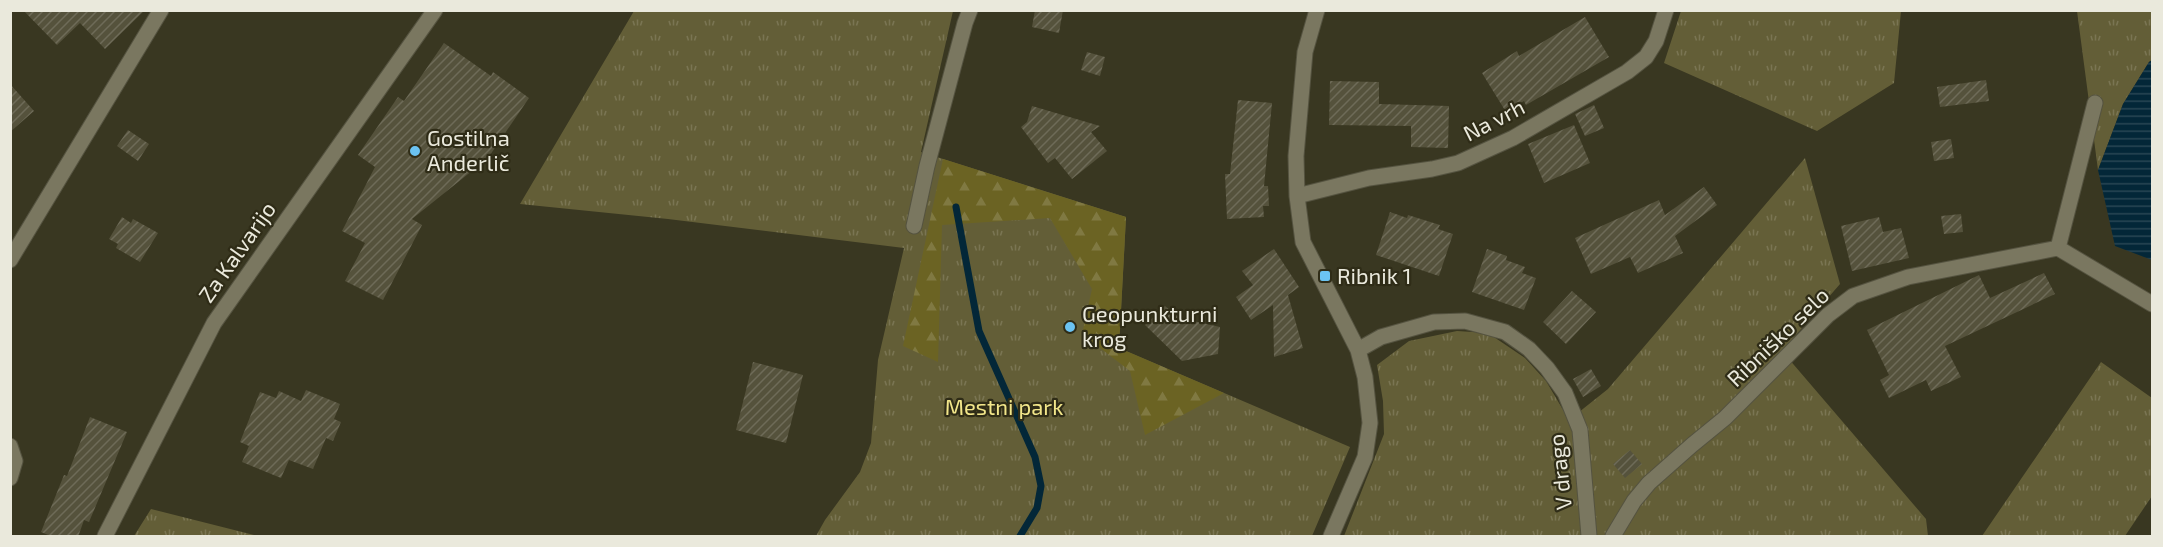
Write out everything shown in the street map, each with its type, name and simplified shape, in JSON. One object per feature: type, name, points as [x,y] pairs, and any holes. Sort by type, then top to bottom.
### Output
[{"type":"street","points":[[10,260],[161,10]]},
{"type":"street","name":"Za Kalvarijo","points":[[105,537],[214,323],[435,10]]},
{"type":"street","points":[[914,226],[939,122],[970,10]]},
{"type":"street","points":[[1317,10],[1305,52],[1296,156],[1297,196],[1303,242],[1358,350],[1365,376],[1370,423],[1365,457],[1331,537]]},
{"type":"street","name":"Na vrh","points":[[1297,196],[1369,178],[1458,163],[1513,138],[1627,72],[1646,57],[1656,41],[1666,10]]},
{"type":"street","points":[[2095,103],[2058,248],[2152,304]]},
{"type":"street","name":"Ribniško selo","points":[[1613,537],[1634,501],[1649,483],[1725,418],[1828,315],[1853,296],[1908,277],[2058,248]]},
{"type":"street","name":"V drago","points":[[1358,350],[1381,338],[1434,322],[1465,321],[1505,332],[1529,349],[1547,368],[1564,393],[1580,430],[1589,537]]},
{"type":"street","points":[[10,446],[15,461],[10,478]]},
{"type":"green space","name":"Mestni park","points":[[634,11],[953,11],[921,152],[1126,217],[1119,348],[1350,447],[1312,536],[816,536],[860,472],[871,443],[878,360],[904,248],[668,219],[520,204]]},
{"type":"green space","points":[[1681,11],[1901,11],[1894,83],[1817,131],[1664,63]]},
{"type":"green space","points":[[2077,11],[2152,11],[2152,60],[2123,104],[2098,170]]},
{"type":"green space","points":[[1805,158],[1840,284],[1782,351],[1926,519],[1928,536],[1344,536],[1384,434],[1383,401],[1377,365],[1409,341],[1457,331],[1488,333],[1525,358],[1546,381],[1569,420],[1608,389]]},
{"type":"green space","points":[[943,159],[1126,217],[1119,348],[1224,393],[1145,435],[1130,371],[1082,334],[1092,289],[1050,218],[942,225],[938,362],[903,346]]},
{"type":"green space","points":[[2101,362],[2152,398],[2152,496],[2125,536],[1982,536]]},
{"type":"green space","points":[[151,509],[258,536],[134,536]]},
{"type":"water","points":[[2152,60],[2152,260],[2115,246],[2098,170],[2123,104]]},
{"type":"building","points":[[23,10],[145,10],[105,49],[80,23],[57,45]]},
{"type":"building","points":[[1035,10],[1063,10],[1059,33],[1032,27]]},
{"type":"building","points":[[1585,17],[1609,57],[1526,105],[1524,101],[1506,112],[1482,73],[1517,51],[1519,56]]},
{"type":"building","points":[[444,43],[491,76],[493,72],[529,98],[488,158],[412,219],[422,225],[383,300],[345,281],[365,243],[342,231],[375,167],[358,155],[398,97],[404,101]]},
{"type":"building","points":[[1087,52],[1105,57],[1100,76],[1081,70]]},
{"type":"building","points":[[1986,80],[1989,101],[1940,107],[1937,87]]},
{"type":"building","points":[[1330,81],[1379,82],[1379,104],[1449,106],[1448,148],[1411,147],[1411,126],[1329,125]]},
{"type":"building","points":[[10,84],[34,111],[10,132]]},
{"type":"building","points":[[1238,100],[1272,103],[1264,186],[1268,186],[1269,206],[1263,206],[1264,217],[1227,219],[1225,174],[1230,174]]},
{"type":"building","points":[[1594,105],[1604,128],[1585,136],[1575,114]]},
{"type":"building","points":[[1032,106],[1100,126],[1091,132],[1107,151],[1072,179],[1055,158],[1048,163],[1021,127],[1027,122]]},
{"type":"building","points":[[1574,125],[1590,163],[1544,183],[1528,144]]},
{"type":"building","points":[[128,130],[149,144],[138,161],[117,146]]},
{"type":"building","points":[[1951,139],[1954,158],[1934,161],[1931,142]]},
{"type":"building","points":[[1704,187],[1717,205],[1675,236],[1683,253],[1638,273],[1630,257],[1591,274],[1575,238],[1659,200],[1665,215]]},
{"type":"building","points":[[1390,212],[1440,225],[1438,229],[1453,234],[1439,276],[1376,255]]},
{"type":"building","points":[[1961,214],[1963,232],[1944,234],[1941,216]]},
{"type":"building","points":[[122,217],[131,223],[133,219],[158,233],[140,262],[116,248],[118,244],[109,239]]},
{"type":"building","points":[[1879,217],[1883,232],[1901,228],[1909,258],[1852,271],[1841,226]]},
{"type":"building","points":[[1274,249],[1299,287],[1288,295],[1303,348],[1274,357],[1273,305],[1251,320],[1236,297],[1253,285],[1242,271]]},
{"type":"building","points":[[1487,249],[1507,256],[1506,260],[1525,267],[1522,273],[1536,278],[1524,310],[1472,292]]},
{"type":"building","points":[[2044,273],[2055,294],[1945,346],[1961,377],[1931,391],[1926,380],[1889,398],[1880,380],[1889,375],[1867,330],[1979,275],[1990,298]]},
{"type":"building","points":[[1572,291],[1596,312],[1566,344],[1543,322]]},
{"type":"building","points":[[1165,306],[1180,318],[1220,327],[1218,354],[1182,361],[1145,325]]},
{"type":"building","points":[[753,362],[803,375],[786,443],[736,430]]},
{"type":"building","points":[[1591,369],[1601,386],[1583,397],[1573,379]]},
{"type":"building","points":[[306,390],[340,404],[334,419],[341,422],[333,441],[326,438],[313,469],[289,460],[281,478],[242,462],[249,446],[240,442],[260,392],[276,398],[279,391],[301,401]]},
{"type":"building","points":[[90,417],[127,432],[89,522],[84,520],[78,537],[53,537],[41,532],[64,475],[67,476]]},
{"type":"building","points":[[1630,450],[1642,464],[1625,478],[1613,464]]},
{"type":"waterway","points":[[956,207],[979,331],[1035,457],[1041,486],[1037,508],[1020,536]]},
{"type":"place","name":"Gostilna Anderlič","points":[[415,151]]},
{"type":"place","name":"Ribnik 1","points":[[1325,276]]},
{"type":"place","name":"Geopunkturni krog","points":[[1070,327]]}]
